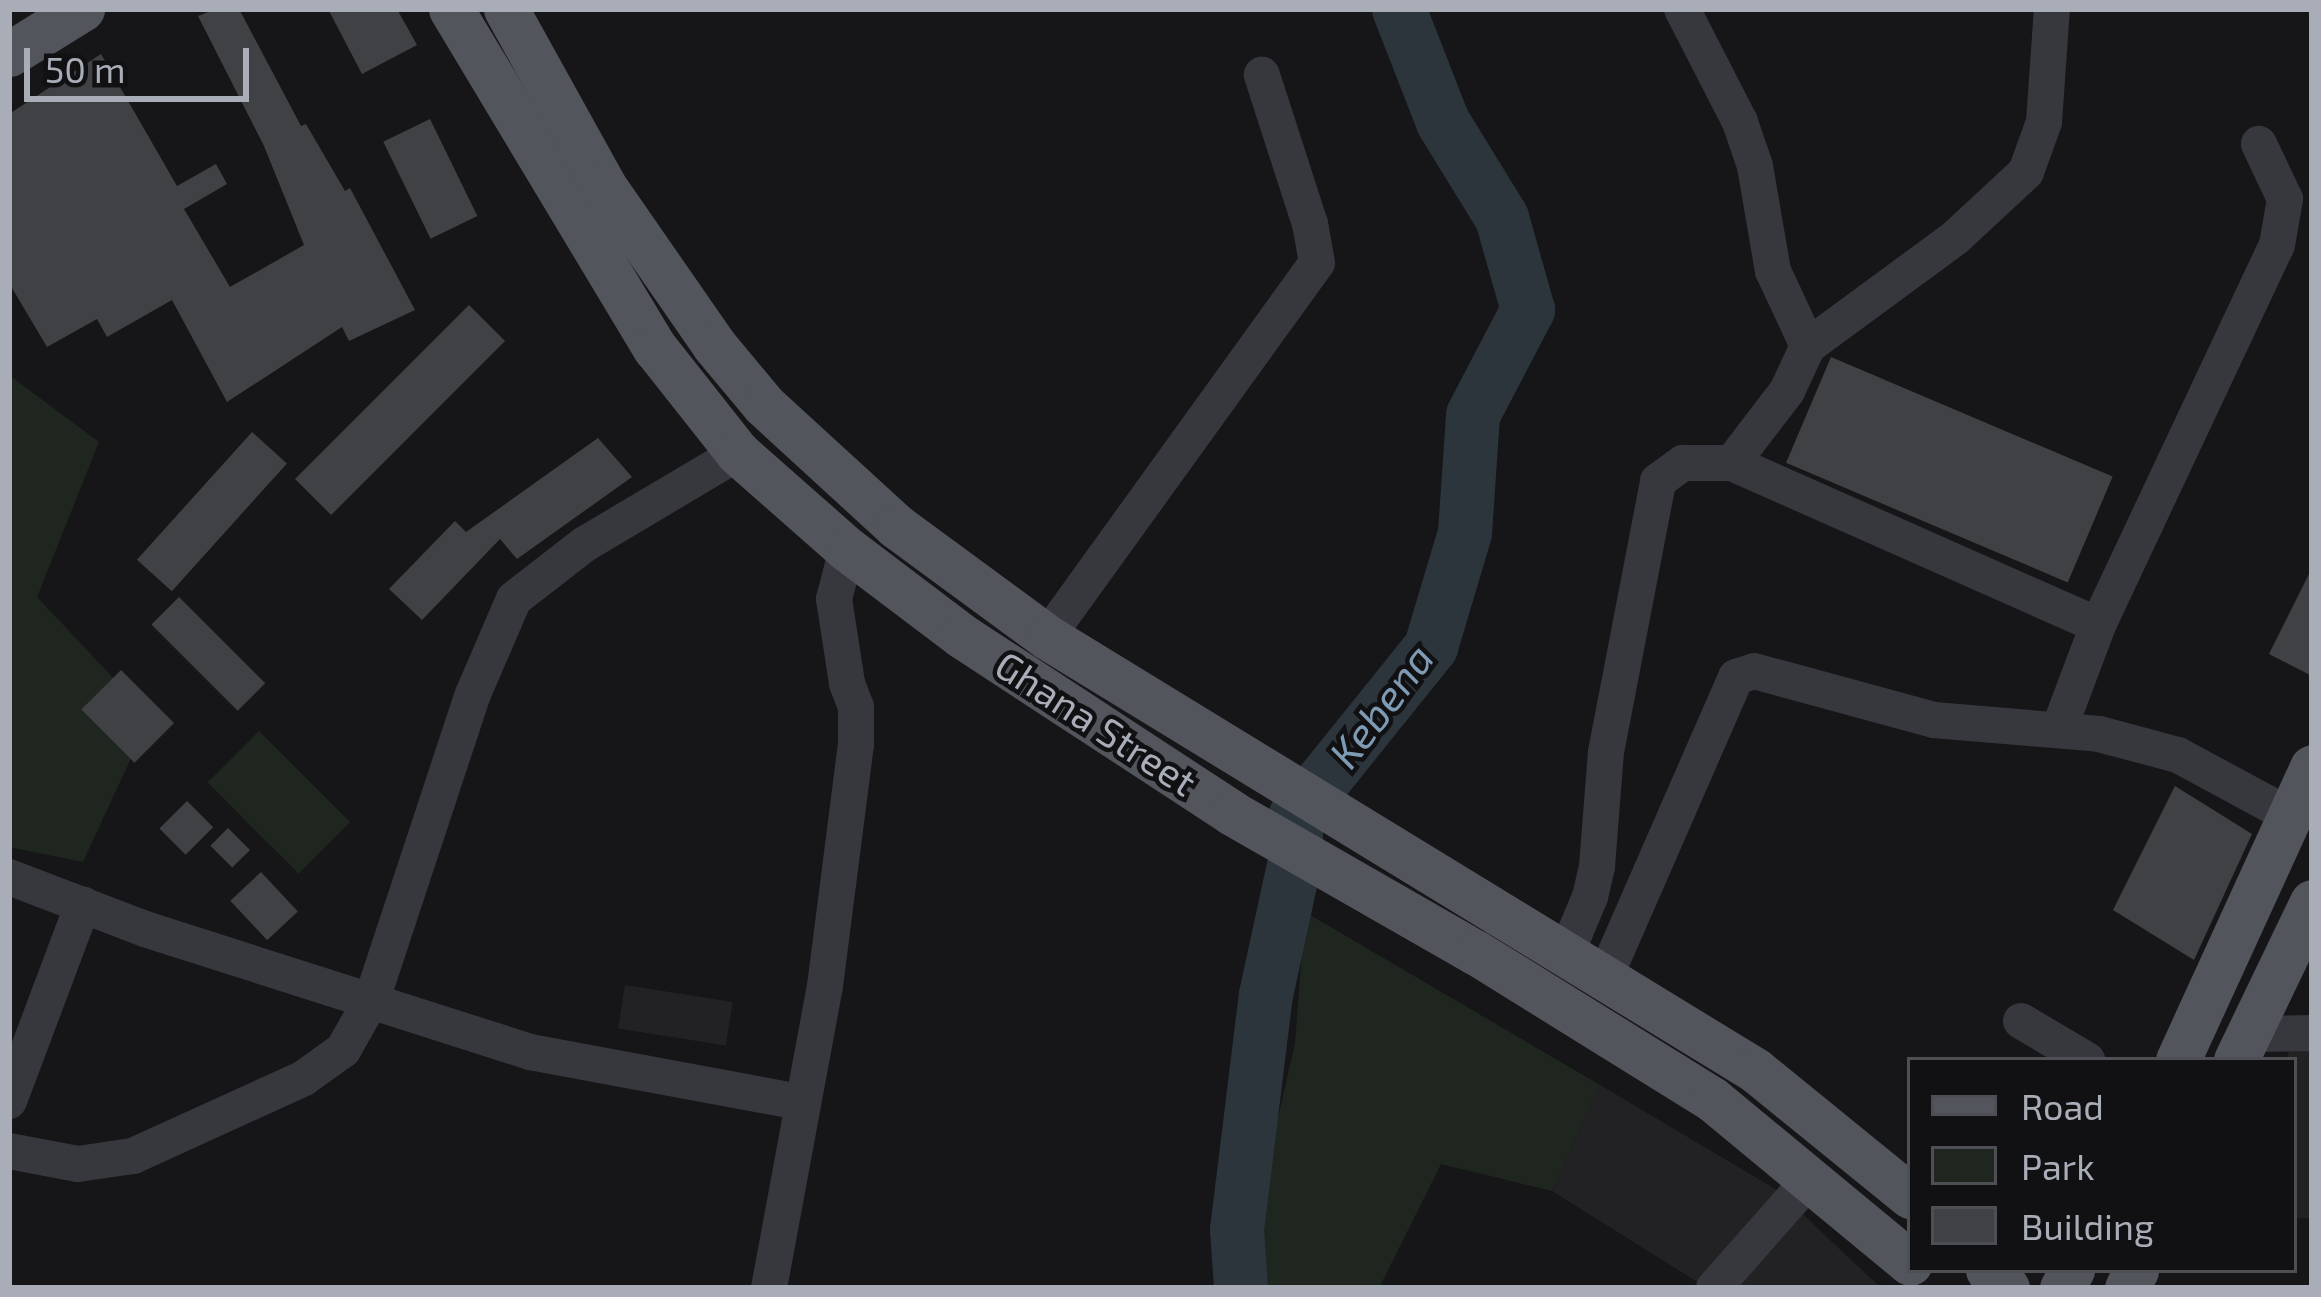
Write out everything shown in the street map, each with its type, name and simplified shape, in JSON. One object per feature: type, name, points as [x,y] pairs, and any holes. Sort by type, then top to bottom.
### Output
[{"type":"main road","points":[[9,50],[23,9]]},
{"type":"main road","points":[[9,50],[82,9]]},
{"type":"main road","name":"Ghana Street","points":[[451,9],[656,349],[738,454],[847,549],[962,636],[1232,813],[1380,896],[1712,1099],[1907,1266]]},
{"type":"main road","name":"Ghana Street","points":[[506,9],[604,187],[713,345],[764,405],[896,526],[1047,637],[1755,1070],[1907,1194]]},
{"type":"main road","points":[[1129,743],[1153,703]]},
{"type":"main road","points":[[2179,1057],[2312,767]]},
{"type":"main road","points":[[2243,1047],[2312,902]]},
{"type":"street","points":[[1682,9],[1740,122],[1755,166],[1773,271],[1808,346]]},
{"type":"street","points":[[1732,463],[1786,391],[1808,346],[1955,238],[2026,172],[2044,122],[2052,9]]},
{"type":"street","points":[[1047,637],[1317,263],[1310,224],[1262,75]]},
{"type":"street","points":[[2059,729],[2098,626],[2277,245],[2285,199],[2259,144]]},
{"type":"street","points":[[9,1151],[78,1164],[134,1156],[304,1078],[343,1050],[372,999],[473,694],[514,599],[584,544],[738,454]]},
{"type":"street","points":[[1566,954],[1597,866],[1606,752],[1658,481],[1683,464],[1732,463],[2098,626]]},
{"type":"street","points":[[769,1288],[825,986],[856,745],[856,707],[847,683],[834,598],[847,549]]},
{"type":"street","points":[[1605,977],[1736,677],[1754,671],[1934,721],[2059,729],[2178,755],[2289,814]]},
{"type":"street","points":[[9,877],[530,1052],[800,1102]]},
{"type":"street","points":[[9,1101],[83,904]]},
{"type":"street","points":[[2021,1021],[2082,1057]]},
{"type":"street","points":[[2243,1047],[2312,1033]]},
{"type":"street","points":[[1714,1288],[1810,1179]]},
{"type":"shaded area","points":[[625,985],[733,1002],[726,1046],[618,1028]]},
{"type":"shaded area","points":[[2312,1007],[2312,1218],[2297,1218],[2297,1057],[2287,1057]]},
{"type":"shaded area","points":[[1600,1085],[1777,1190],[1881,1288],[1707,1288],[1552,1191]]},
{"type":"green space","points":[[9,375],[99,442],[37,597],[150,717],[83,862],[9,847]]},
{"type":"green space","points":[[259,731],[350,822],[299,874],[207,783]]},
{"type":"green space","points":[[1305,912],[1600,1085],[1552,1191],[1441,1164],[1379,1288],[1257,1288],[1253,1229],[1295,1043]]},
{"type":"building","points":[[216,9],[239,9],[301,126],[306,124],[345,191],[350,188],[415,310],[349,341],[342,327],[227,402],[172,300],[107,337],[97,319],[47,347],[9,283],[9,114],[101,54],[177,186],[216,164],[227,184],[184,209],[230,287],[304,245],[264,146],[198,16]]},
{"type":"building","points":[[328,9],[397,9],[417,45],[362,74]]},
{"type":"building","points":[[430,119],[477,216],[431,239],[383,142]]},
{"type":"building","points":[[469,305],[505,341],[331,515],[295,479]]},
{"type":"building","points":[[1831,357],[2113,477],[2068,582],[1786,463]]},
{"type":"building","points":[[252,432],[287,463],[172,591],[137,560]]},
{"type":"building","points":[[598,438],[632,477],[517,559],[500,539],[422,620],[389,589],[455,521],[466,532]]},
{"type":"building","points":[[2312,568],[2312,676],[2269,654]]},
{"type":"building","points":[[179,597],[265,683],[238,711],[151,625]]},
{"type":"building","points":[[121,670],[174,723],[134,763],[81,710]]},
{"type":"building","points":[[2175,786],[2252,834],[2194,960],[2113,910]]},
{"type":"building","points":[[187,801],[213,827],[186,855],[159,829]]},
{"type":"building","points":[[228,828],[250,850],[232,868],[210,846]]},
{"type":"building","points":[[261,872],[298,911],[267,940],[230,901]]},
{"type":"waterway","name":"Kebena","points":[[1241,1288],[1237,1230],[1266,995],[1296,856],[1296,815],[1431,647],[1465,533],[1473,415],[1528,310],[1502,218],[1443,122],[1399,9]]}]
